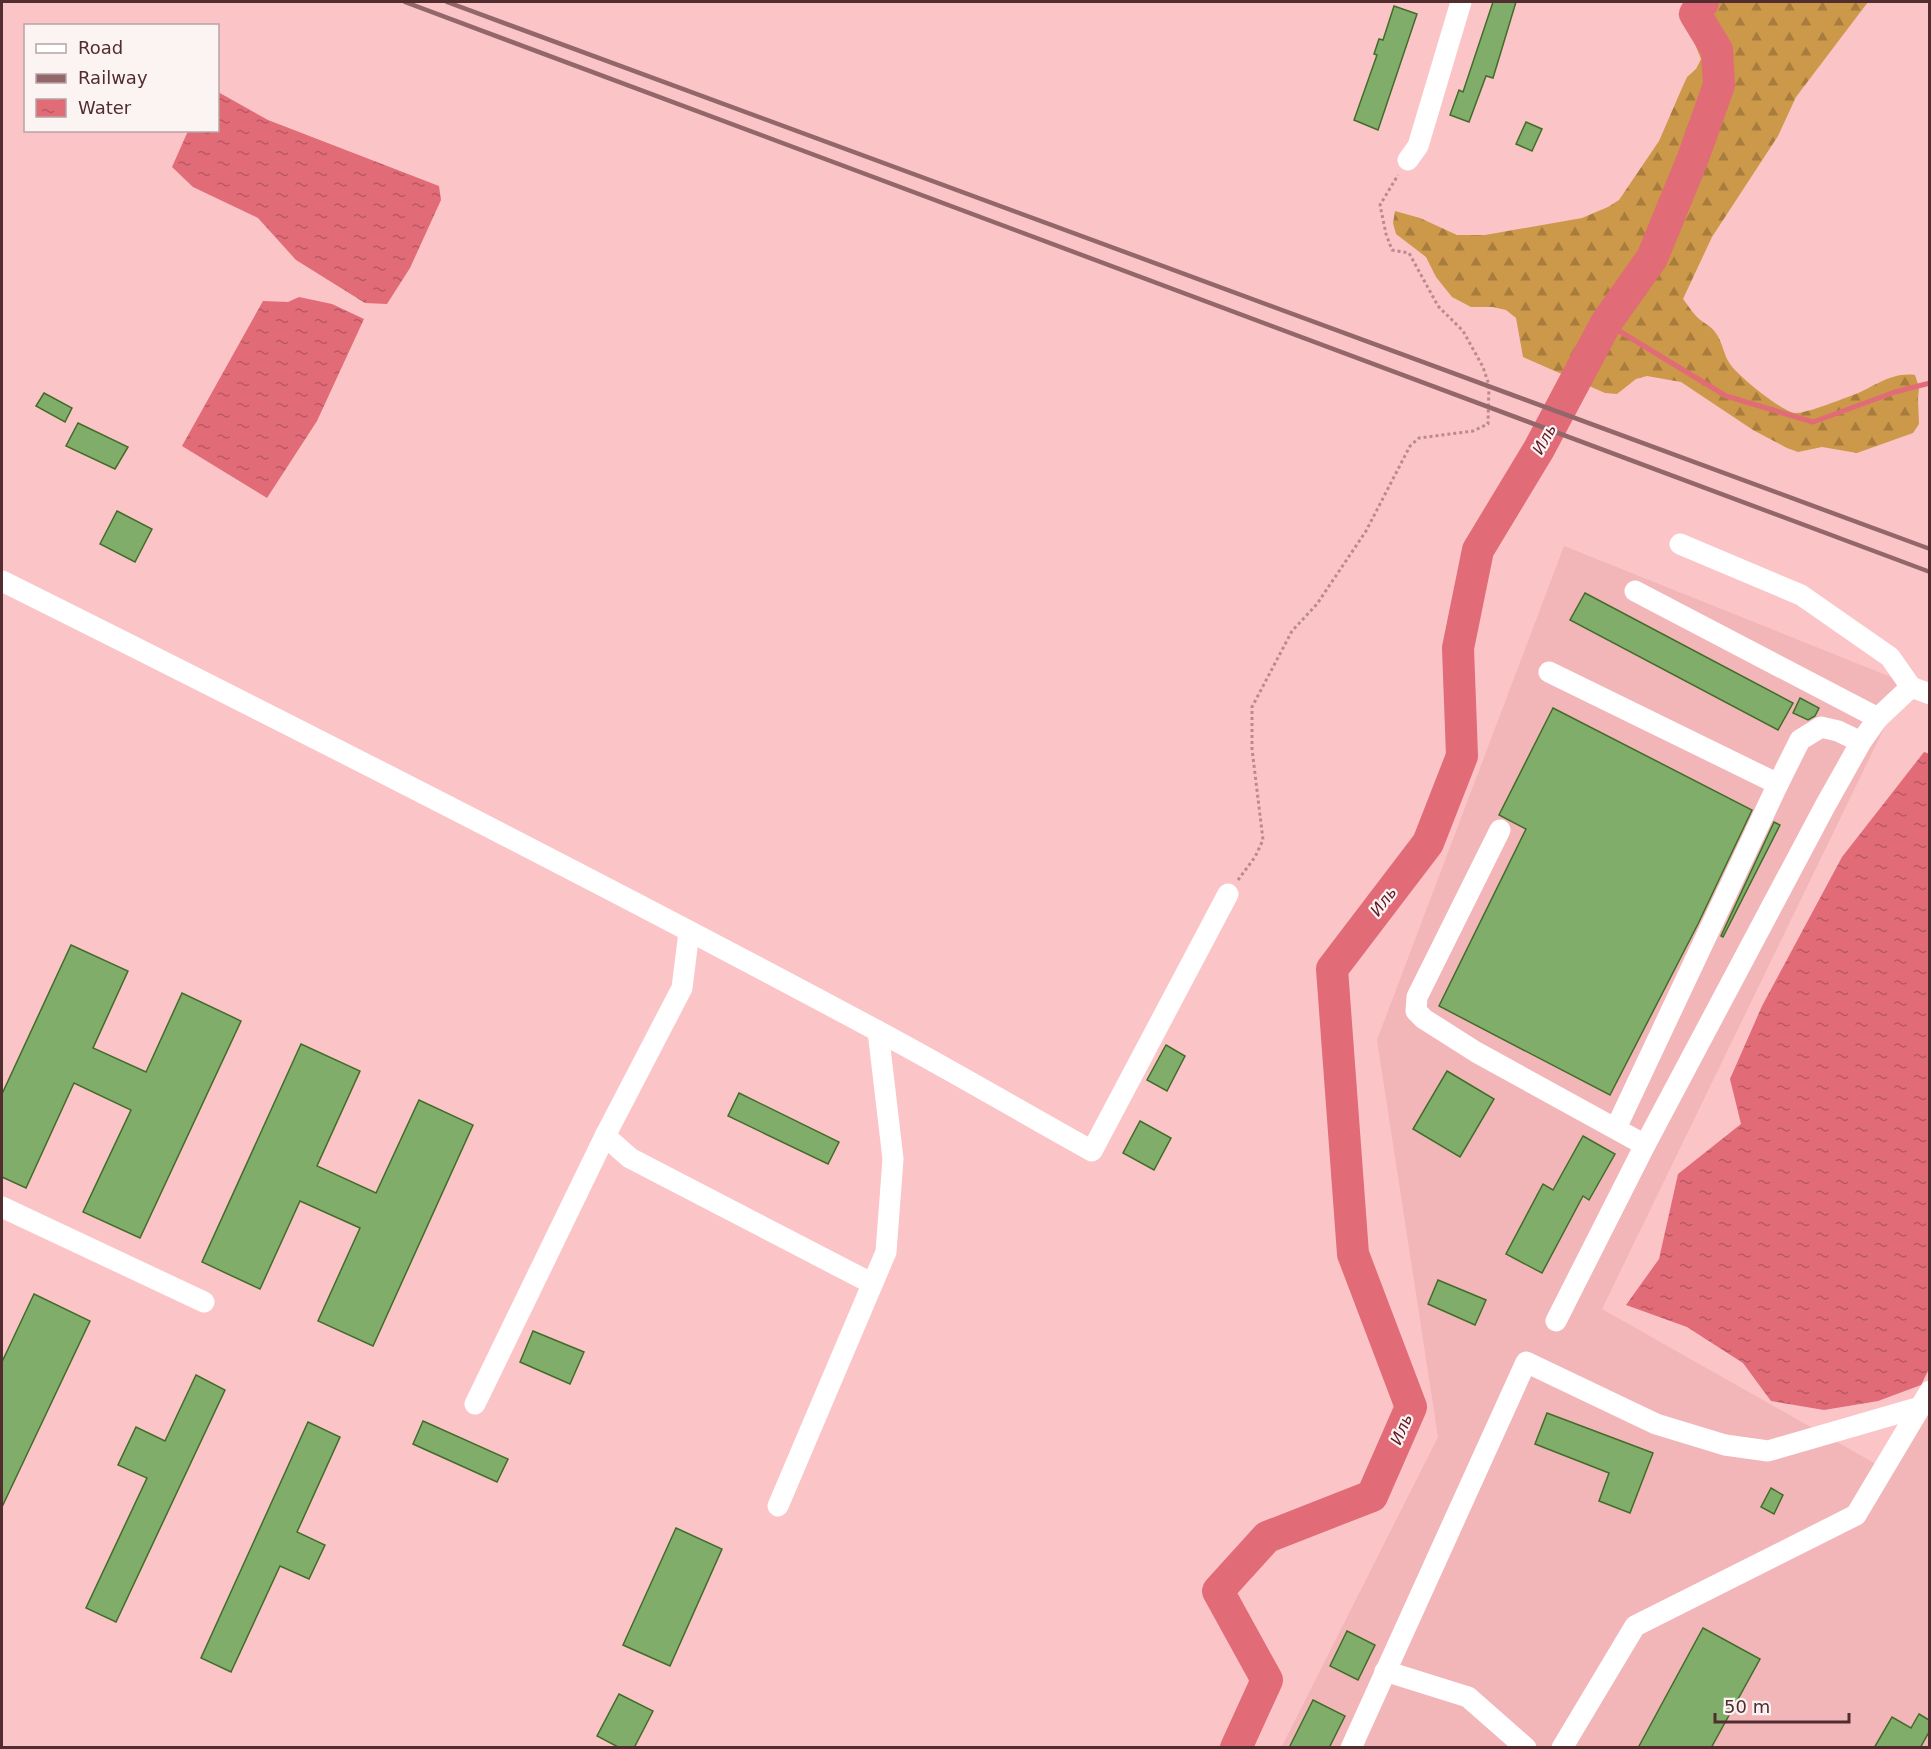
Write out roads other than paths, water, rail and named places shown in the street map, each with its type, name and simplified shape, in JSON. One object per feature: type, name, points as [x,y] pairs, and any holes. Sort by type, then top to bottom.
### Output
[{"type":"street","points":[[1408,160],[1418,146],[1461,2]]},
{"type":"street","points":[[1556,1321],[1645,1145],[1861,742],[1878,718],[1920,691],[1890,657],[1801,595],[1680,544]]},
{"type":"street","points":[[2,581],[293,726],[878,1031],[1092,1152],[1228,894]]},
{"type":"street","points":[[1635,591],[1878,718]]},
{"type":"street","points":[[1549,672],[1778,784]]},
{"type":"street","points":[[1616,1128],[1800,740],[1821,727],[1838,731],[1861,742]]},
{"type":"street","points":[[1500,830],[1417,997],[1416,1011],[1424,1019],[1476,1052],[1645,1145]]},
{"type":"street","points":[[475,1404],[605,1136],[682,988],[689,932]]},
{"type":"street","points":[[778,1506],[886,1252],[893,1159],[878,1031]]},
{"type":"street","points":[[605,1136],[630,1158],[871,1283]]},
{"type":"street","points":[[2,1207],[204,1302]]},
{"type":"street","points":[[1351,1748],[1526,1362],[1656,1425],[1725,1444],[1768,1451],[1925,1399]]},
{"type":"street","points":[[1562,1748],[1635,1626],[1856,1515],[1925,1399]]},
{"type":"street","points":[[1385,1671],[1468,1697],[1526,1748]]},
{"type":"water","points":[[219,93],[268,120],[439,186],[441,200],[410,268],[387,304],[365,303],[296,260],[258,218],[193,187],[172,167],[188,132],[219,132]]},
{"type":"water","points":[[299,297],[332,304],[364,319],[317,421],[267,498],[182,446],[263,301],[288,302]]},
{"type":"water","points":[[1924,752],[1930,754],[1929,1369],[1921,1385],[1878,1401],[1824,1410],[1771,1401],[1743,1363],[1687,1327],[1626,1305],[1659,1259],[1678,1174],[1741,1124],[1730,1079],[1762,1006],[1842,857]]},
{"type":"waterway","name":"Иль","points":[[1236,1748],[1267,1680],[1218,1591],[1267,1537],[1372,1496],[1411,1407],[1353,1254],[1332,969],[1428,843],[1462,756],[1458,648],[1478,550],[1539,449],[1606,323],[1652,258],[1693,158],[1719,85],[1717,50],[1695,14],[1703,2]]},
{"type":"waterway","points":[[1606,323],[1726,396],[1813,422],[1895,392],[1930,383]]},
{"type":"railway","points":[[405,2],[1930,572]]},
{"type":"railway","points":[[447,2],[1930,549]]}]
